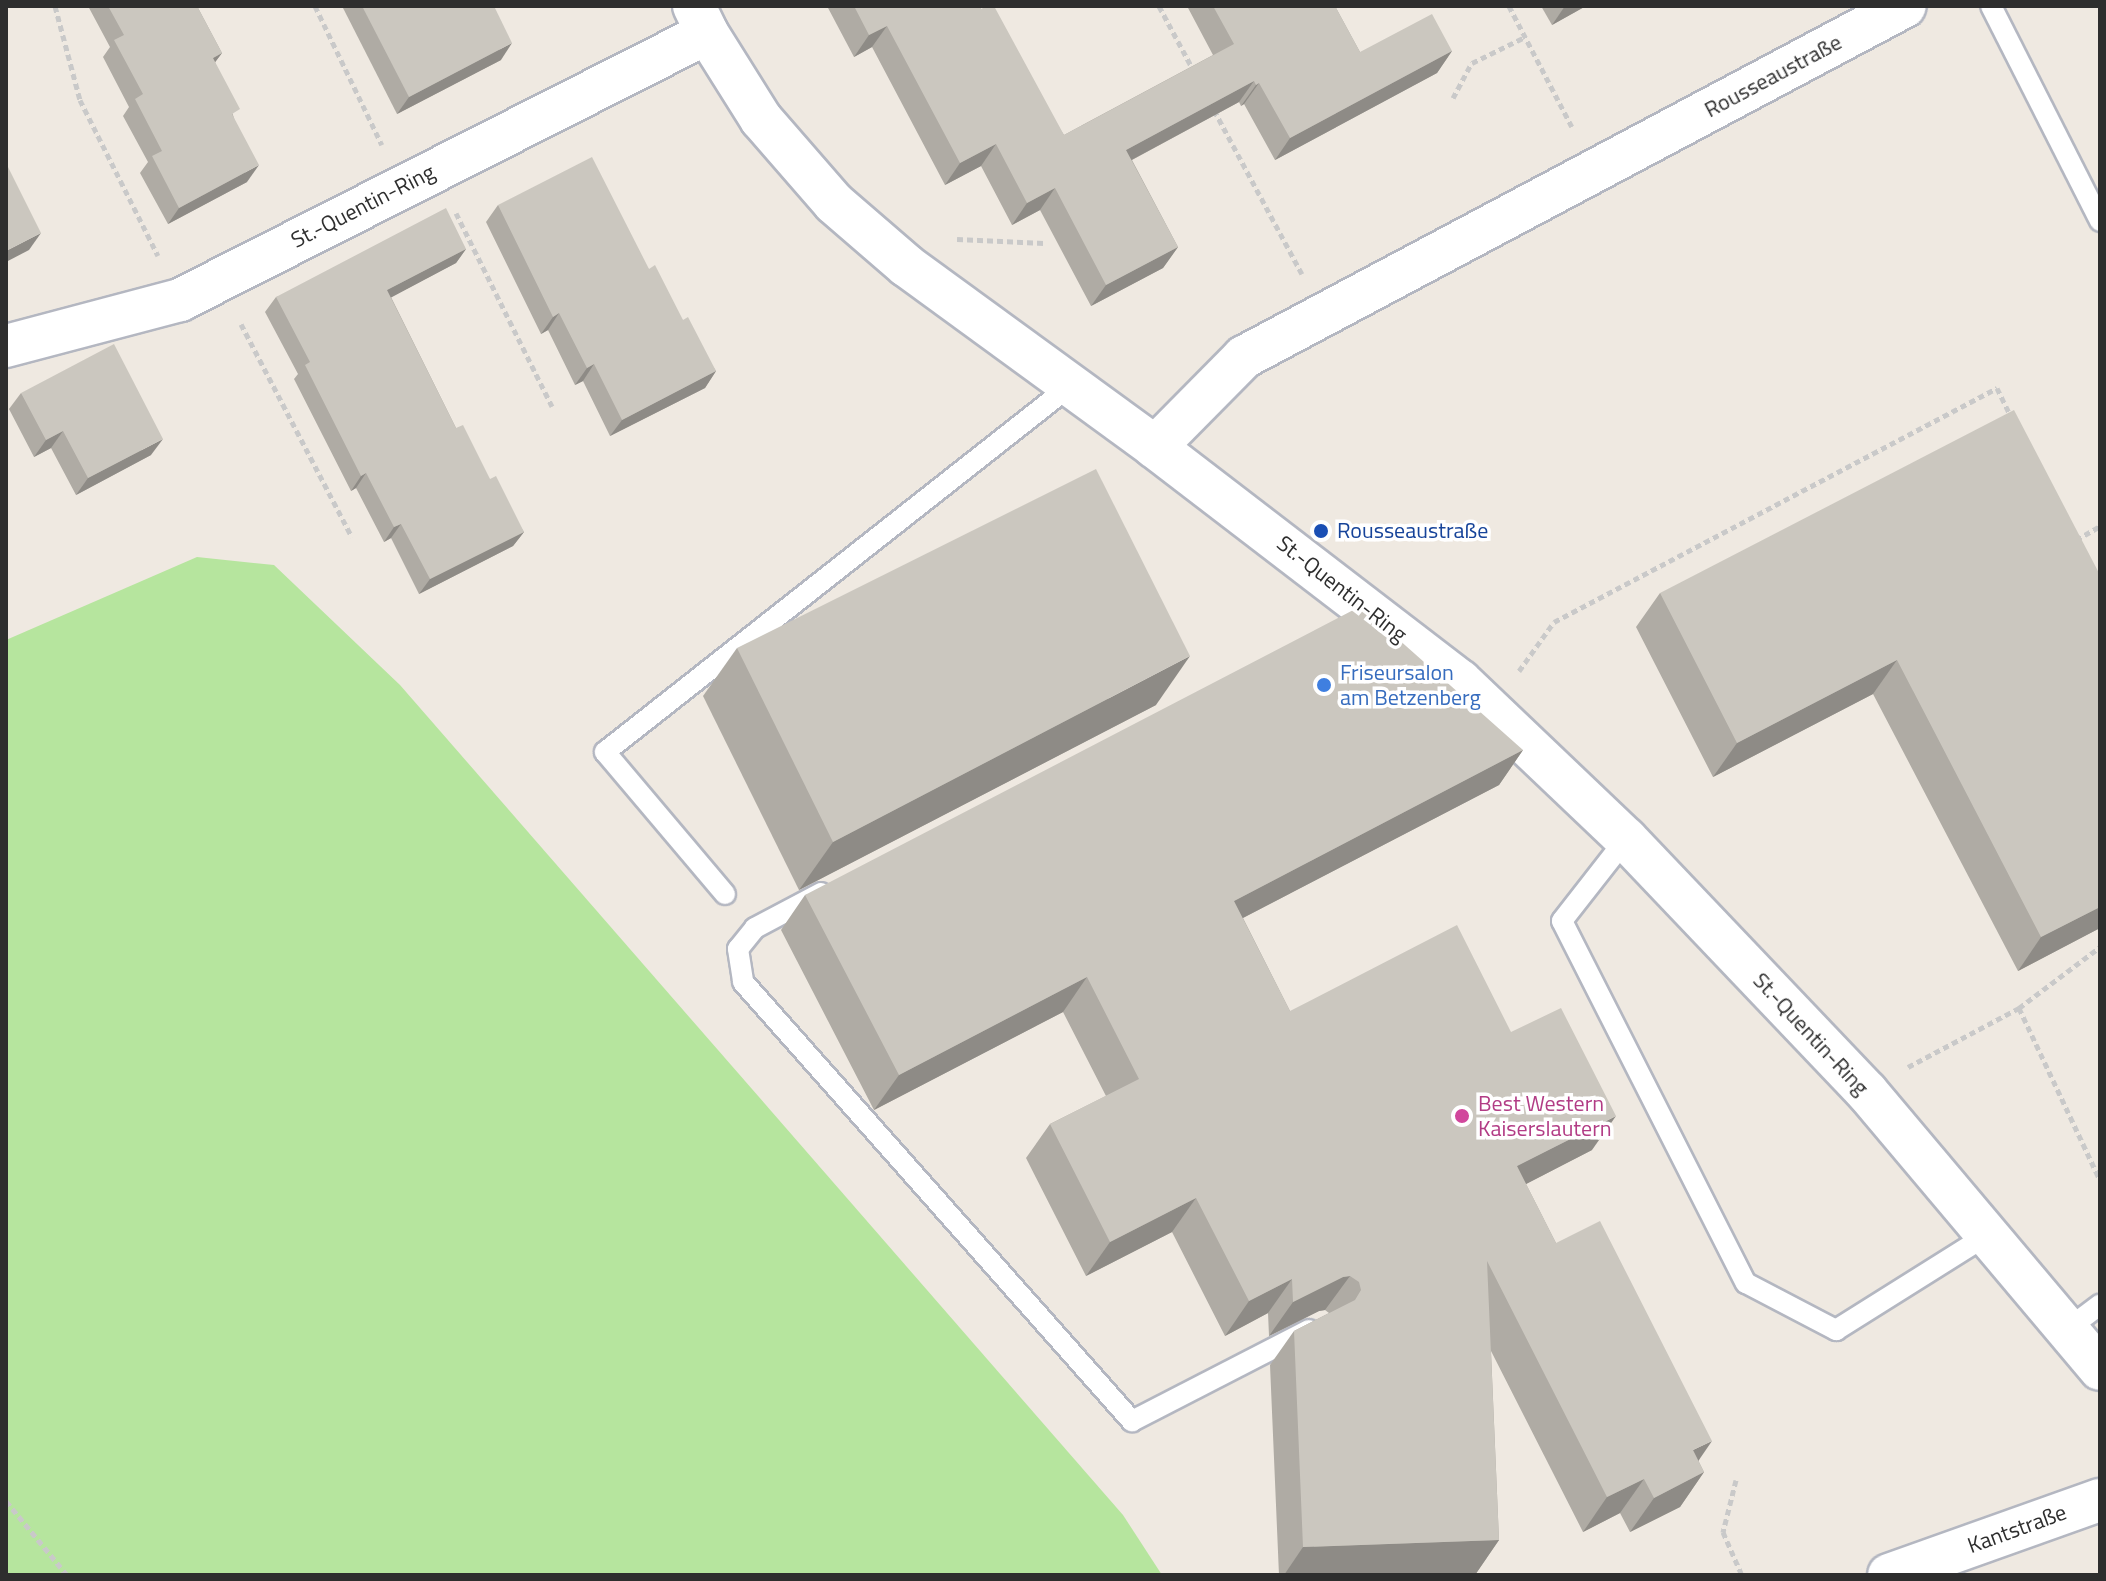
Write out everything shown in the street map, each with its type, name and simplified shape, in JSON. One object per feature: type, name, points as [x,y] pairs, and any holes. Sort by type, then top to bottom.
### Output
[{"type":"street","name":"Rousseaustraße","points":[[1155,447],[1244,357],[1905,6]]},
{"type":"street","name":"St.-Quentin-Ring","points":[[6,346],[180,300],[435,169],[700,20],[761,119],[834,203],[907,266],[1155,447],[1357,615],[1460,681],[1626,839],[1867,1092],[1989,1234],[2084,1316],[2100,1369]]},
{"type":"street","name":"Kantstraße","points":[[1889,1575],[2100,1500]]},
{"type":"lane","points":[[1991,6],[2100,221]]},
{"type":"lane","points":[[725,894],[605,752],[1070,386]]},
{"type":"lane","points":[[1626,839],[1562,921],[1746,1283],[1836,1330],[1989,1234]]},
{"type":"lane","points":[[840,884],[755,928],[738,949],[743,982],[1132,1421],[1324,1323]]},
{"type":"path","points":[[55,6],[80,100],[138,218]]},
{"type":"path","points":[[315,6],[377,135]]},
{"type":"path","points":[[1159,6],[1196,76]]},
{"type":"path","points":[[1509,6],[1573,129]]},
{"type":"path","points":[[1453,98],[1472,63],[1526,37]]},
{"type":"path","points":[[1211,104],[1308,285]]},
{"type":"path","points":[[435,169],[552,406]]},
{"type":"path","points":[[954,239],[1044,243]]},
{"type":"path","points":[[218,280],[352,537]]},
{"type":"path","points":[[1514,679],[1554,622],[1997,388],[2018,429]]},
{"type":"path","points":[[2067,527],[2074,541],[2100,526]]},
{"type":"path","points":[[1900,1071],[2019,1008],[2100,947]]},
{"type":"path","points":[[2019,1008],[2100,1180]]},
{"type":"path","points":[[1736,1480],[1723,1532],[1741,1573]]},
{"type":"path","points":[[6,1501],[67,1575]]},
{"type":"green space","points":[[197,557],[274,565],[400,685],[1123,1515],[1162,1575],[6,1575],[6,640]]},
{"type":"building","points":[[108,6],[197,6],[222,53],[213,58],[240,109],[232,114],[259,165],[179,208],[152,156],[162,151],[135,99],[143,94],[114,40],[124,35]]},
{"type":"building","points":[[362,6],[494,6],[512,43],[409,97]]},
{"type":"building","points":[[854,6],[979,6],[981,9],[994,6],[1064,135],[1234,44],[1213,6],[1335,6],[1360,52],[1432,14],[1452,51],[1290,138],[1259,83],[1256,85],[1254,81],[1126,150],[1178,247],[1106,285],[1055,188],[1027,203],[996,144],[960,163],[887,26],[869,35]]},
{"type":"building","points":[[592,157],[649,269],[655,265],[683,320],[688,317],[716,371],[622,420],[594,364],[587,368],[559,313],[553,317],[498,205]]},
{"type":"building","points":[[6,163],[41,233],[6,251]]},
{"type":"building","points":[[446,208],[466,249],[387,290],[456,428],[463,425],[490,479],[496,476],[524,532],[430,579],[401,524],[394,527],[366,473],[361,476],[305,365],[310,362],[276,297]]},
{"type":"building","points":[[114,344],[163,439],[88,478],[63,431],[46,440],[21,393]]},
{"type":"building","points":[[2014,410],[2100,575],[2100,907],[2041,937],[1897,660],[1737,743],[1660,593]]},
{"type":"building","points":[[1096,469],[1190,656],[833,842],[737,648]]},
{"type":"building","points":[[1361,606],[1523,750],[1234,901],[1290,1011],[1457,925],[1511,1032],[1561,1008],[1616,1116],[1517,1166],[1556,1243],[1600,1221],[1712,1441],[1693,1450],[1704,1472],[1654,1498],[1644,1479],[1607,1497],[1487,1261],[1499,1540],[1303,1547],[1294,1331],[1355,1300],[1361,1290],[1359,1282],[1350,1276],[1343,1277],[1293,1302],[1292,1279],[1249,1301],[1196,1198],[1110,1242],[1050,1124],[1139,1079],[1087,977],[899,1075],[805,895]]},
{"type":"place","name":"Rousseaustraße","points":[[1321,531]]},
{"type":"place","name":"Friseursalon am Betzenberg","points":[[1324,685]]},
{"type":"place","name":"Best Western Kaiserslautern","points":[[1462,1116]]}]
